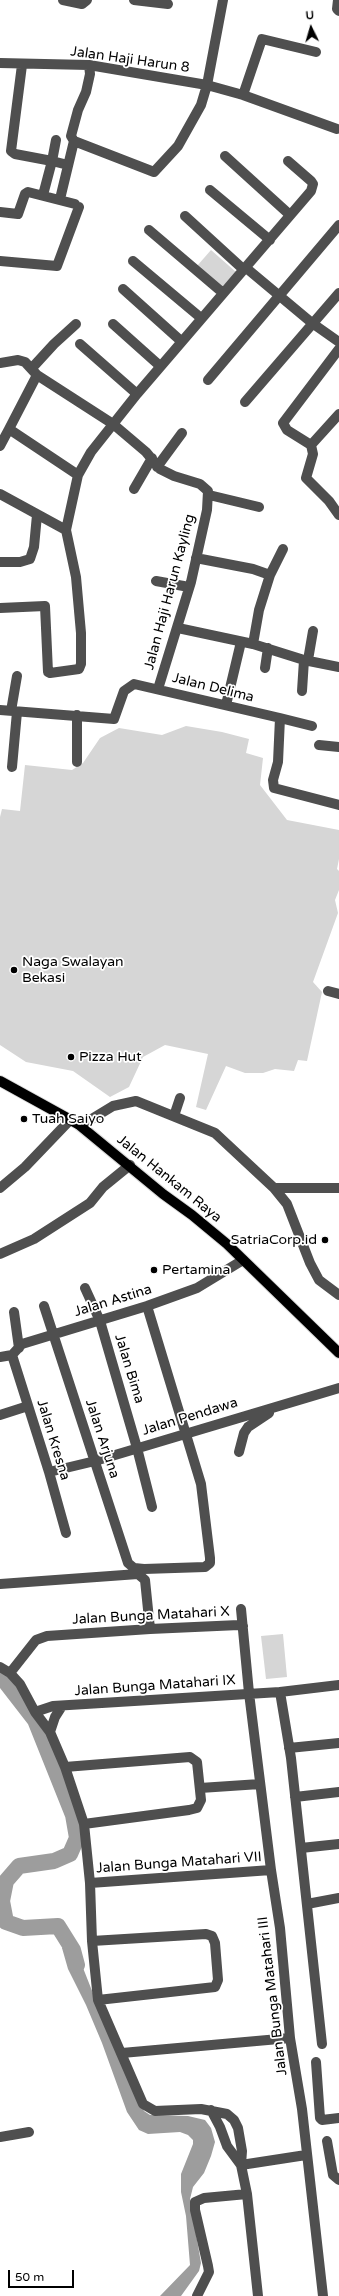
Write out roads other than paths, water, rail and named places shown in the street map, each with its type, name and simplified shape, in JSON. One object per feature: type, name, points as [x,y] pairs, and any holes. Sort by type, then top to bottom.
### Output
[{"type":"main road","name":"Jalan Hankam Raya","points":[[0,1081],[75,1121],[88,1131],[163,1194],[211,1230],[339,1353]]},
{"type":"street","points":[[62,0],[82,4],[87,0]]},
{"type":"street","points":[[134,0],[168,4]]},
{"type":"street","points":[[89,65],[90,74],[86,92],[78,110],[71,136],[74,141],[154,172],[178,146],[201,105],[207,85],[223,0]]},
{"type":"street","points":[[338,0],[337,9],[339,11]]},
{"type":"street","points":[[243,95],[262,39],[316,52]]},
{"type":"street","name":"Jalan Haji Harun 8","points":[[0,63],[22,65],[89,65],[207,85],[243,95],[337,128]]},
{"type":"street","points":[[22,65],[12,151],[15,154],[68,165]]},
{"type":"street","points":[[43,195],[56,140]]},
{"type":"street","points":[[60,200],[74,141]]},
{"type":"street","points":[[225,156],[290,215]]},
{"type":"street","points":[[0,608],[45,606],[48,672],[79,669],[81,664],[81,633],[76,577],[66,530],[78,475],[91,452],[137,394],[311,191],[313,184],[288,161]]},
{"type":"street","points":[[210,190],[270,240]]},
{"type":"street","points":[[0,212],[18,214],[26,193],[43,195],[77,205],[57,266],[0,261]]},
{"type":"street","points":[[185,216],[244,268],[312,323],[339,342]]},
{"type":"street","points":[[208,380],[339,226]]},
{"type":"street","points":[[149,230],[223,293]]},
{"type":"street","points":[[133,261],[201,318]]},
{"type":"street","points":[[123,289],[181,341]]},
{"type":"street","points":[[245,402],[339,293]]},
{"type":"street","points":[[0,446],[35,372],[54,344],[76,324]]},
{"type":"street","points":[[113,324],[160,366]]},
{"type":"street","points":[[80,344],[137,394]]},
{"type":"street","points":[[339,349],[283,423],[287,430],[311,445],[313,454],[306,478],[339,515]]},
{"type":"street","points":[[0,363],[21,359],[35,372],[113,424],[152,458],[157,467],[174,476],[200,484],[208,491],[209,496],[259,507]]},
{"type":"street","points":[[311,445],[339,414]]},
{"type":"street","points":[[9,429],[78,475]]},
{"type":"street","points":[[157,467],[182,433]]},
{"type":"street","points":[[134,489],[152,458]]},
{"type":"street","points":[[0,494],[66,530]]},
{"type":"street","name":"Jalan Haji Harun Kayling","points":[[158,689],[178,628],[189,587],[209,496]]},
{"type":"street","points":[[0,562],[20,562],[30,559],[34,547],[37,515]]},
{"type":"street","points":[[252,644],[259,610],[270,575],[283,549]]},
{"type":"street","points":[[196,558],[253,569],[270,575]]},
{"type":"street","points":[[156,581],[189,587]]},
{"type":"street","points":[[178,628],[252,644],[306,660],[339,667]]},
{"type":"street","points":[[302,692],[306,660],[312,631]]},
{"type":"street","points":[[226,705],[241,642]]},
{"type":"street","points":[[265,668],[268,648]]},
{"type":"street","points":[[12,767],[17,676]]},
{"type":"street","name":"Jalan Delima","points":[[0,710],[114,719],[124,691],[130,685],[158,689],[312,726]]},
{"type":"street","points":[[77,715],[77,762]]},
{"type":"street","points":[[280,718],[278,762],[273,780],[274,788],[339,805]]},
{"type":"street","points":[[319,745],[339,747]]},
{"type":"street","points":[[328,991],[339,994]]},
{"type":"street","points":[[174,1116],[180,1098]]},
{"type":"street","points":[[0,1188],[75,1121],[90,1120],[113,1106],[136,1101],[215,1133],[274,1188],[287,1204],[310,1263],[320,1280],[339,1295]]},
{"type":"street","points":[[88,1131],[90,1120]]},
{"type":"street","points":[[0,1254],[34,1239],[90,1203],[103,1187],[130,1165]]},
{"type":"street","points":[[274,1188],[339,1188]]},
{"type":"street","name":"Jalan Astina","points":[[0,1357],[15,1352],[22,1344],[147,1306],[197,1288],[243,1260]]},
{"type":"street","name":"Jalan Bima","points":[[85,1288],[100,1321],[137,1448],[152,1507]]},
{"type":"street","name":"Jalan Arjuna","points":[[44,1306],[95,1461],[124,1556],[128,1563],[144,1573]]},
{"type":"street","points":[[0,1584],[144,1573],[208,1565],[210,1558],[201,1484],[147,1306]]},
{"type":"street","name":"Jalan Kresna","points":[[14,1312],[15,1352],[28,1406],[66,1533]]},
{"type":"street","name":"Jalan Pendawa","points":[[49,1472],[95,1461],[339,1388]]},
{"type":"street","points":[[239,1452],[244,1433],[254,1421],[265,1415],[339,1394]]},
{"type":"street","points":[[0,1415],[28,1406]]},
{"type":"street","points":[[144,1573],[150,1629]]},
{"type":"street","points":[[241,1609],[243,1626]]},
{"type":"street","name":"Jalan Bunga Matahari X","points":[[10,1673],[32,1644],[41,1637],[150,1629],[239,1625],[243,1626],[249,1693]]},
{"type":"street","points":[[0,1667],[10,1673],[20,1684],[35,1712],[50,1732],[65,1767],[84,1824],[90,1883],[92,1942],[98,2000],[143,2104],[155,2111],[211,2110],[227,2114],[234,2120],[238,2128],[242,2146],[241,2165],[247,2194],[258,2296]]},
{"type":"street","name":"Jalan Bunga Matahari IX","points":[[35,1712],[62,1706],[280,1692],[339,1685]]},
{"type":"street","points":[[280,1692],[295,1797],[322,2044]]},
{"type":"street","name":"Jalan Bunga Matahari III","points":[[249,1693],[270,1870],[280,1928],[290,2038],[302,2109],[323,2296]]},
{"type":"street","name":"Jalan Bunga Matahari IX","points":[[50,1732],[55,1717],[62,1706]]},
{"type":"street","points":[[288,1748],[339,1743]]},
{"type":"street","points":[[65,1767],[190,1756],[197,1762],[201,1800],[199,1806],[194,1809],[84,1824]]},
{"type":"street","points":[[200,1788],[260,1784]]},
{"type":"street","points":[[295,1797],[339,1792]]},
{"type":"street","points":[[301,1848],[339,1844]]},
{"type":"street","name":"Jalan Bunga Matahari VII","points":[[90,1883],[270,1870]]},
{"type":"street","points":[[307,1904],[339,1898]]},
{"type":"street","points":[[92,1942],[206,1934],[212,1936],[215,1943],[218,1980],[216,1987],[98,2000]]},
{"type":"street","points":[[122,2053],[290,2038]]},
{"type":"street","points":[[316,2062],[320,2118],[322,2120],[339,2118]]},
{"type":"street","points":[[211,2110],[220,2127],[227,2146],[241,2165]]},
{"type":"street","points":[[0,2137],[29,2132]]},
{"type":"street","points":[[327,2141],[333,2175],[339,2180]]},
{"type":"street","points":[[241,2165],[306,2155]]},
{"type":"street","points":[[196,2296],[208,2272],[208,2257],[195,2210],[195,2202],[204,2198],[247,2194]]},
{"type":"waterway","points":[[0,1675],[35,1720],[73,1815],[77,1838],[70,1854],[54,1861],[19,1866],[6,1881],[2,1901],[6,1922],[23,1928],[58,1926],[73,1950],[77,1965]]},
{"type":"place","name":"Naga Swalayan Bekasi","points":[[14,970]]},
{"type":"place","name":"Pizza Hut","points":[[71,1057]]},
{"type":"place","name":"Tuah Saiyo","points":[[24,1119]]},
{"type":"place","name":"SatriaCorp.id","points":[[325,1240]]},
{"type":"place","name":"Pertamina","points":[[154,1270]]}]
